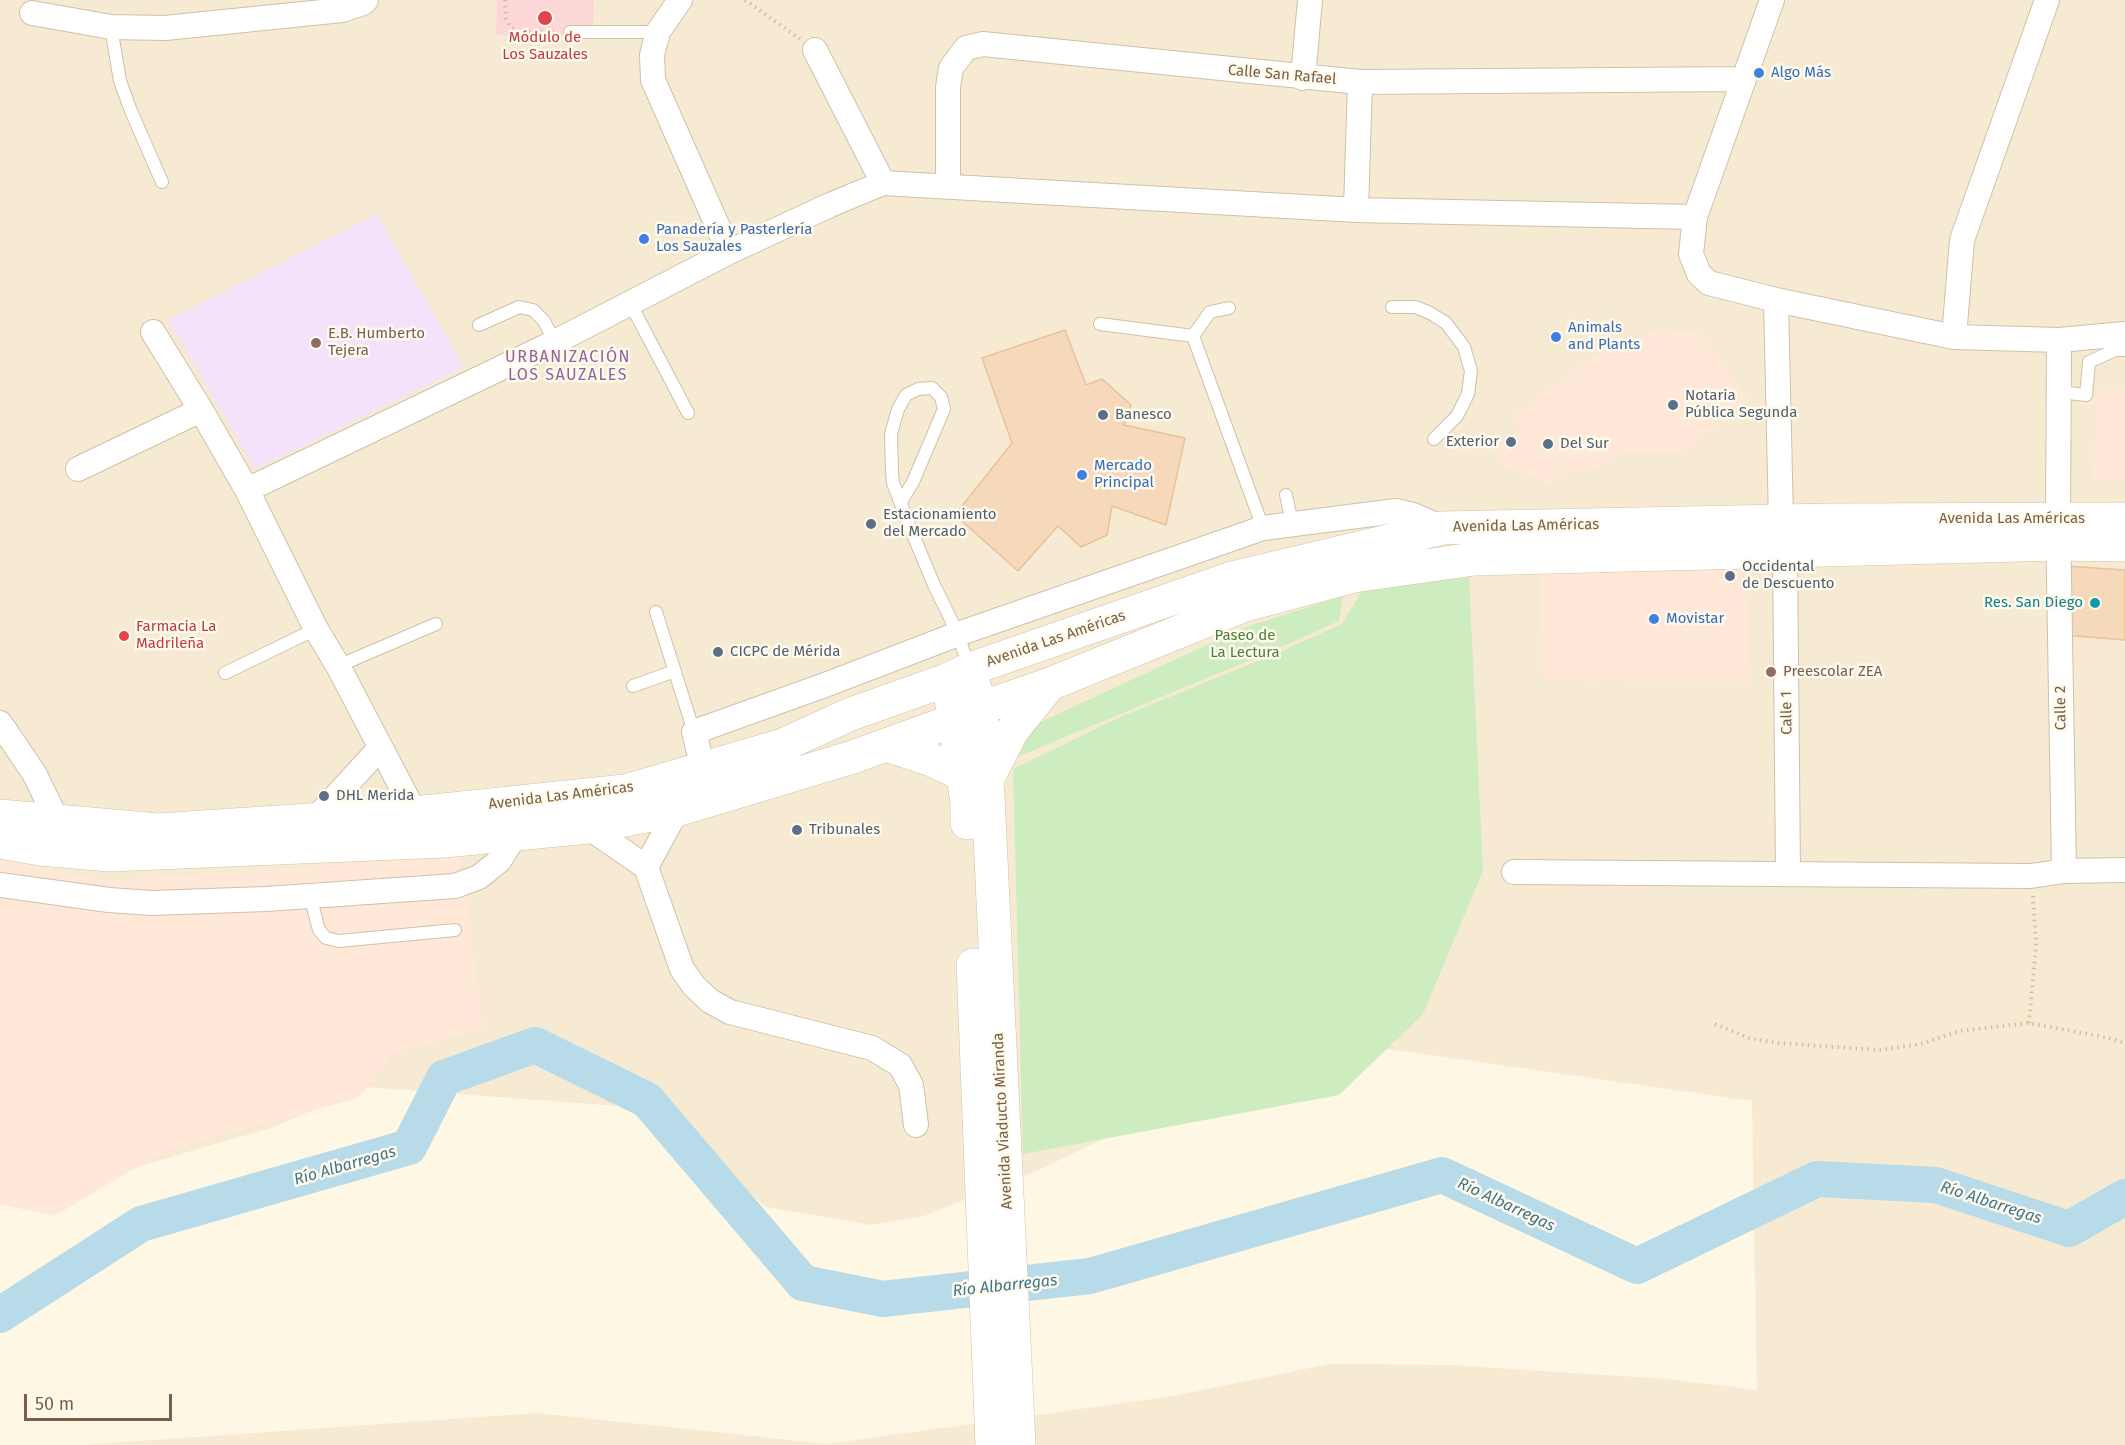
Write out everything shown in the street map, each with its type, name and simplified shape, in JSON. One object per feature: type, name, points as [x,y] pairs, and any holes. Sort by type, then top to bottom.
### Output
[{"type":"street","points":[[32,13],[111,27],[165,28],[342,10],[366,0]]},
{"type":"street","points":[[680,0],[658,32],[652,55],[653,80],[729,252]]},
{"type":"street","points":[[1303,78],[1310,0]]},
{"type":"street","points":[[1772,0],[1695,216],[1691,254],[1699,274],[1709,283],[1776,300],[1954,337],[2059,340],[2125,334]]},
{"type":"street","points":[[1954,337],[1962,240],[2047,0]]},
{"type":"street","name":"Calle San Rafael","points":[[948,186],[948,87],[951,68],[966,48],[982,44],[1360,82],[1743,79]]},
{"type":"street","points":[[815,50],[883,183]]},
{"type":"street","points":[[1356,210],[1360,82]]},
{"type":"street","points":[[247,490],[555,342],[729,252],[883,183],[1356,210],[1695,216]]},
{"type":"street","name":"Calle 1","points":[[1776,300],[1783,536],[1788,874]]},
{"type":"street","points":[[153,332],[247,490],[316,629],[338,666],[380,748],[417,827]]},
{"type":"street","name":"Calle 2","points":[[2059,340],[2058,531],[2064,871]]},
{"type":"street","points":[[78,469],[201,410]]},
{"type":"street","points":[[703,767],[694,732],[958,634],[1263,528],[1396,511],[1413,515],[1443,528]]},
{"type":"street","name":"Avenida Las Américas","points":[[0,842],[40,849],[109,855],[417,827],[625,791],[783,745],[839,720],[958,674],[1241,576],[1443,528],[1783,536],[2058,531],[2125,519]]},
{"type":"street","name":"Avenida Las Américas","points":[[2058,531],[2125,545]]},
{"type":"street","name":"Avenida Las Américas","points":[[0,816],[158,830],[315,819],[417,827],[445,841],[588,826],[676,810],[854,757],[1050,684],[1245,605],[1354,576],[1474,559],[1783,536]]},
{"type":"street","points":[[1231,539],[1241,576]]},
{"type":"street","points":[[958,674],[968,714],[976,788]]},
{"type":"street","points":[[976,788],[1012,732],[1050,684]]},
{"type":"street","points":[[825,685],[839,720]]},
{"type":"street","points":[[0,723],[34,772],[57,820]]},
{"type":"street","points":[[887,745],[932,760],[976,788]]},
{"type":"street","points":[[315,819],[380,748]]},
{"type":"street","name":"Avenida Viaducto Miranda","points":[[976,788],[992,1445]]},
{"type":"street","name":"Avenida Viaducto Miranda","points":[[976,788],[1019,1445]]},
{"type":"street","points":[[646,867],[676,810]]},
{"type":"street","points":[[588,826],[646,867],[682,969],[694,986],[710,1001],[730,1012],[872,1048],[900,1065],[911,1084],[916,1125]]},
{"type":"street","points":[[0,885],[109,900],[152,903],[310,896],[454,886],[479,877],[499,861],[516,834]]},
{"type":"street","points":[[1514,873],[2031,876],[2064,871],[2125,870]]},
{"type":"lane","points":[[111,27],[120,81],[162,182]]},
{"type":"lane","points":[[570,32],[658,32]]},
{"type":"lane","points":[[630,303],[688,413]]},
{"type":"lane","points":[[1392,307],[1416,307],[1430,313],[1446,323],[1464,347],[1471,371],[1468,394],[1457,416],[1434,439]]},
{"type":"lane","points":[[479,325],[519,308],[533,310],[544,321],[555,342]]},
{"type":"lane","points":[[1193,336],[1210,312],[1229,308]]},
{"type":"lane","points":[[1100,324],[1193,336]]},
{"type":"lane","points":[[1193,336],[1263,528]]},
{"type":"lane","points":[[2060,392],[2085,395],[2090,362],[2115,350],[2125,350]]},
{"type":"lane","points":[[901,502],[913,482],[944,409],[941,397],[932,388],[918,388],[906,395],[898,409],[891,434],[893,483],[930,575],[958,634],[958,674]]},
{"type":"lane","points":[[1287,495],[1292,524]]},
{"type":"lane","points":[[656,612],[694,732]]},
{"type":"lane","points":[[338,666],[436,624]]},
{"type":"lane","points":[[225,673],[316,629]]},
{"type":"lane","points":[[633,686],[675,671]]},
{"type":"lane","points":[[310,896],[319,930],[326,938],[339,941],[455,930]]},
{"type":"path","points":[[505,0],[506,18],[510,27],[520,32],[570,32]]},
{"type":"path","points":[[745,0],[815,50]]},
{"type":"path","points":[[2029,1023],[2036,945],[2031,876]]},
{"type":"path","points":[[1714,1024],[1749,1038],[1778,1043],[1879,1050],[1921,1044],[1959,1031],[2029,1023],[2125,1043]]},
{"type":"shaded area","points":[[0,0],[2125,0],[2125,1445],[84,1445],[537,1413],[827,1444],[1174,1396],[1329,1364],[1449,1365],[1667,1379],[1757,1390],[1752,1101],[1367,1046],[1124,1129],[1032,1173],[924,1216],[870,1225],[767,1207],[631,1107],[365,1087],[274,1127],[119,1172],[0,1193]]},
{"type":"shaded area","name":"Módulo de Los Sauzales","points":[[497,0],[594,0],[593,39],[496,35]]},
{"type":"shaded area","name":"E.B. Humberto Tejera","points":[[377,214],[464,367],[255,469],[168,320]]},
{"type":"shaded area","points":[[1661,329],[1687,334],[1700,331],[1748,399],[1682,453],[1625,452],[1582,475],[1574,469],[1550,484],[1506,467],[1492,448],[1521,429],[1512,417],[1590,359]]},
{"type":"shaded area","points":[[2097,389],[2125,390],[2125,480],[2093,479]]},
{"type":"shaded area","points":[[1744,559],[1751,682],[1543,681],[1540,561]]},
{"type":"shaded area","points":[[462,856],[483,1029],[394,1053],[358,1098],[164,1151],[54,1216],[0,1204],[0,859],[107,881]]},
{"type":"green space","points":[[1469,577],[1483,871],[1423,1014],[1339,1095],[1023,1154],[1013,769],[1118,718],[1342,624],[1362,591]]},
{"type":"green space","name":"Paseo de La Lectura","points":[[1343,596],[1339,621],[1017,757],[1032,726],[1243,628]]},
{"type":"building","name":"Mercado Principal","points":[[1065,330],[1086,385],[1102,379],[1131,405],[1124,425],[1185,438],[1166,525],[1112,506],[1107,535],[1081,547],[1058,526],[1018,571],[955,515],[1012,443],[982,358]]},
{"type":"building","name":"Res. San Diego","points":[[2065,566],[2125,570],[2125,640],[2064,635]]},
{"type":"waterway","name":"Río Albarregas","points":[[0,1315],[141,1224],[409,1147],[444,1078],[535,1045],[647,1100],[803,1283],[883,1299],[1090,1276],[1442,1175],[1637,1266],[1817,1179],[1936,1185],[2069,1229],[2125,1197]]},
{"type":"place","name":"Módulo de Los Sauzales","points":[[545,18]]},
{"type":"place","name":"Algo Más","points":[[1759,73]]},
{"type":"place","name":"Panadería y Pasterlería Los Sauzales","points":[[644,239]]},
{"type":"place","name":"Animals and Plants","points":[[1556,337]]},
{"type":"place","name":"E.B. Humberto Tejera","points":[[316,343]]},
{"type":"place","name":"Notaria Pública Segunda","points":[[1673,405]]},
{"type":"place","name":"Banesco","points":[[1103,415]]},
{"type":"place","name":"Exterior","points":[[1511,442]]},
{"type":"place","name":"Del Sur","points":[[1548,444]]},
{"type":"place","name":"Mercado Principal","points":[[1082,475]]},
{"type":"place","name":"Estacionamiento del Mercado","points":[[871,524]]},
{"type":"place","name":"Occidental de Descuento","points":[[1730,576]]},
{"type":"place","name":"Res. San Diego","points":[[2095,603]]},
{"type":"place","name":"Movistar","points":[[1654,619]]},
{"type":"place","name":"Farmacia La Madrileña","points":[[124,636]]},
{"type":"place","name":"CICPC de Mérida","points":[[718,652]]},
{"type":"place","name":"Preescolar ZEA","points":[[1771,672]]},
{"type":"place","name":"DHL Merida","points":[[324,796]]},
{"type":"place","name":"Tribunales","points":[[797,830]]},
{"type":"district","name":"URBANIZACIÓN LOS SAUZALES","points":[[568,367]]}]
